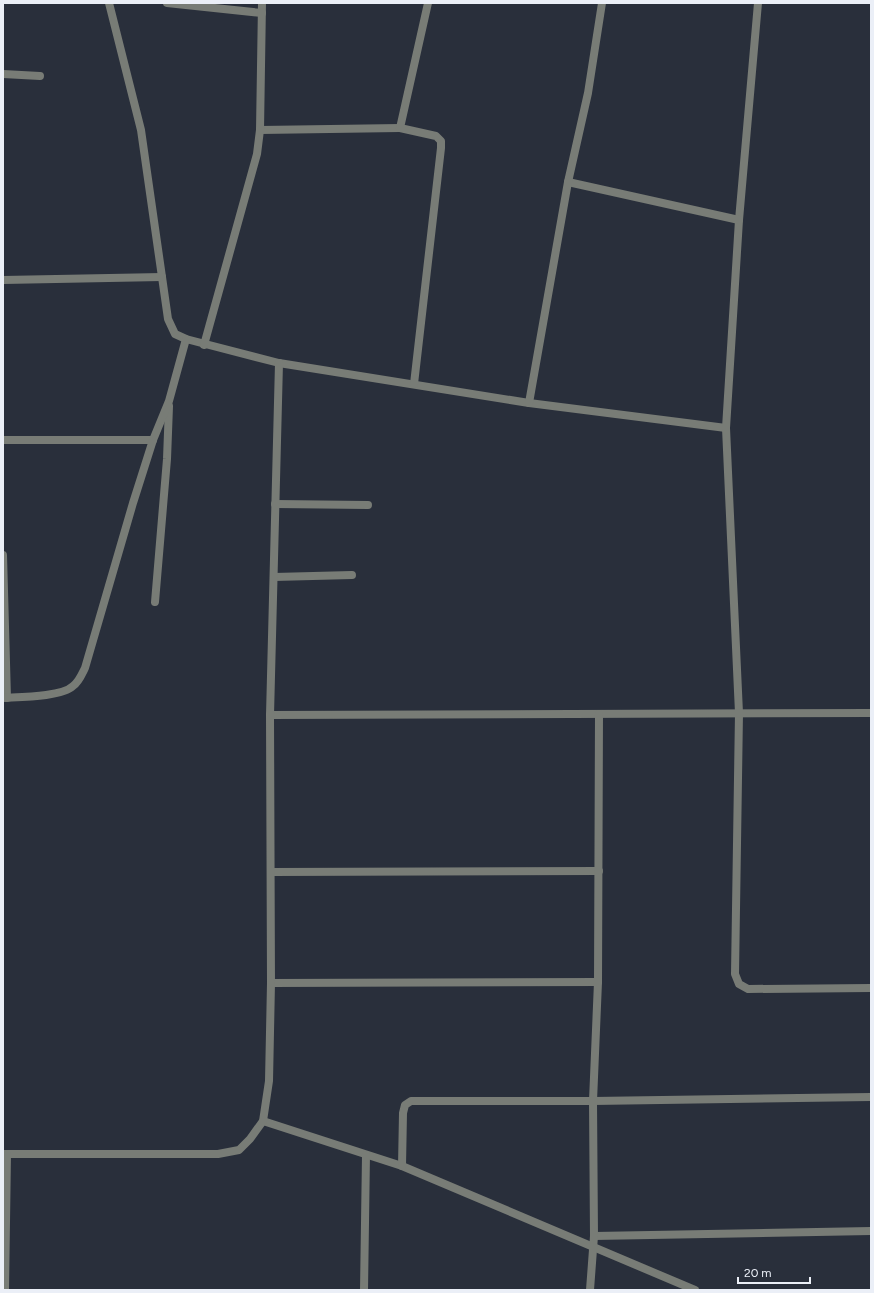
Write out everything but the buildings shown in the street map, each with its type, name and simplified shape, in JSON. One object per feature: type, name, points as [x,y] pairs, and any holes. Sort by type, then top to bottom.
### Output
[{"type":"street","points":[[109,3],[141,130],[170,326],[175,334],[186,340],[279,363],[529,404],[726,428]]},
{"type":"street","points":[[167,3],[262,13]]},
{"type":"street","points":[[204,345],[253,170],[260,130],[262,3]]},
{"type":"street","points":[[400,128],[428,3]]},
{"type":"street","points":[[529,404],[568,182],[588,93],[602,3]]},
{"type":"street","points":[[758,3],[740,220],[726,428],[739,713],[735,974],[739,984],[748,989],[871,988]]},
{"type":"street","points":[[3,74],[40,76]]},
{"type":"street","points":[[260,130],[400,128],[436,136],[441,141],[414,384]]},
{"type":"street","points":[[568,182],[740,220]]},
{"type":"street","points":[[3,280],[162,277]]},
{"type":"street","points":[[3,555],[5,698],[62,692],[73,687],[85,668],[153,440],[169,401],[186,340]]},
{"type":"street","points":[[5,1290],[5,1154],[218,1154],[239,1150],[250,1139],[263,1121],[268,1081],[271,983],[270,715],[279,363]]},
{"type":"street","points":[[155,602],[167,454],[169,401]]},
{"type":"street","points":[[3,440],[153,440]]},
{"type":"street","points":[[275,504],[368,505]]},
{"type":"street","points":[[274,577],[352,575]]},
{"type":"street","points":[[270,715],[871,713]]},
{"type":"street","points":[[590,1290],[594,1236],[593,1101],[598,982],[599,714]]},
{"type":"street","points":[[271,872],[599,871]]},
{"type":"street","points":[[271,983],[598,982]]},
{"type":"street","points":[[402,1166],[403,1113],[405,1105],[411,1101],[593,1101],[871,1097]]},
{"type":"street","points":[[263,1121],[402,1166],[695,1290]]},
{"type":"street","points":[[364,1290],[366,1155]]},
{"type":"street","points":[[594,1236],[871,1231]]}]
